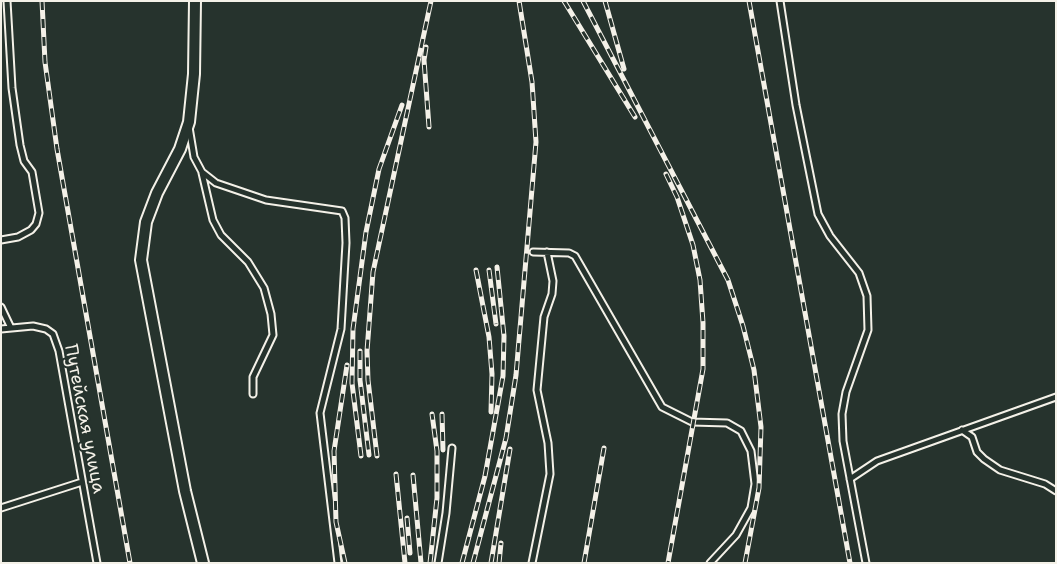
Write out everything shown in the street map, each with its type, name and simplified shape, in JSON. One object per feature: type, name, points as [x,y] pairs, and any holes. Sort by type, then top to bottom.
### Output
[{"type":"street","points":[[195,1],[194,74],[188,122],[180,149],[146,222],[141,260],[185,491],[202,563]]},
{"type":"lane","points":[[1,240],[18,237],[31,230],[36,224],[39,213],[32,172],[24,161],[20,146],[12,88],[7,1]]},
{"type":"lane","points":[[780,1],[796,105],[818,214],[830,236],[859,273],[867,296],[868,330],[846,392],[842,414],[843,441],[866,563]]},
{"type":"lane","points":[[188,122],[194,156],[202,172],[213,220],[221,235],[248,262],[264,288],[271,314],[273,335],[253,377],[253,394]]},
{"type":"lane","points":[[202,172],[216,183],[248,195],[283,203],[342,210],[345,218],[346,243],[341,329],[320,413],[338,563]]},
{"type":"lane","points":[[533,252],[569,253],[575,256],[662,407],[692,422],[727,423],[741,431],[751,451],[755,484],[751,508],[736,535],[710,563]]},
{"type":"lane","points":[[532,563],[550,474],[548,443],[538,390],[544,317],[553,287],[547,252]]},
{"type":"lane","points":[[1,306],[11,328]]},
{"type":"lane","name":"Путейская улица","points":[[1,329],[33,326],[46,329],[53,334],[59,351],[97,563]]},
{"type":"lane","points":[[850,479],[877,461],[1056,396]]},
{"type":"lane","points":[[962,430],[972,437],[977,452],[1000,470],[1045,484],[1056,491]]},
{"type":"lane","points":[[438,563],[446,513],[452,448]]},
{"type":"lane","points":[[1,508],[82,482]]},
{"type":"railway","points":[[42,1],[45,62],[57,149],[130,563]]},
{"type":"railway","points":[[377,456],[368,380],[367,351],[373,272],[431,1]]},
{"type":"railway","points":[[473,563],[506,438],[516,375],[536,142],[532,82],[519,1]]},
{"type":"railway","points":[[564,1],[635,117]]},
{"type":"railway","points":[[583,1],[728,280],[743,326],[754,370],[761,427],[759,488],[745,563]]},
{"type":"railway","points":[[605,1],[624,69]]},
{"type":"railway","points":[[749,1],[850,563]]},
{"type":"railway","points":[[426,47],[424,60],[429,127]]},
{"type":"railway","points":[[361,456],[352,383],[353,329],[366,232],[379,169],[402,105]]},
{"type":"railway","points":[[666,174],[677,197],[693,245],[700,280],[703,323],[703,369],[668,563]]},
{"type":"railway","points":[[462,563],[485,476],[503,376],[504,336],[497,267]]},
{"type":"railway","points":[[476,270],[489,337],[492,374],[491,412]]},
{"type":"railway","points":[[489,270],[496,324]]},
{"type":"railway","points":[[360,351],[360,380],[369,455]]},
{"type":"railway","points":[[345,563],[336,522],[334,451],[347,365]]},
{"type":"railway","points":[[430,563],[437,498],[437,451],[432,414]]},
{"type":"railway","points":[[442,414],[443,450]]},
{"type":"railway","points":[[584,563],[604,448]]},
{"type":"railway","points":[[491,563],[510,449]]},
{"type":"railway","points":[[396,474],[405,563]]},
{"type":"railway","points":[[413,475],[421,563]]},
{"type":"railway","points":[[407,518],[410,553]]},
{"type":"railway","points":[[499,563],[501,543]]}]
